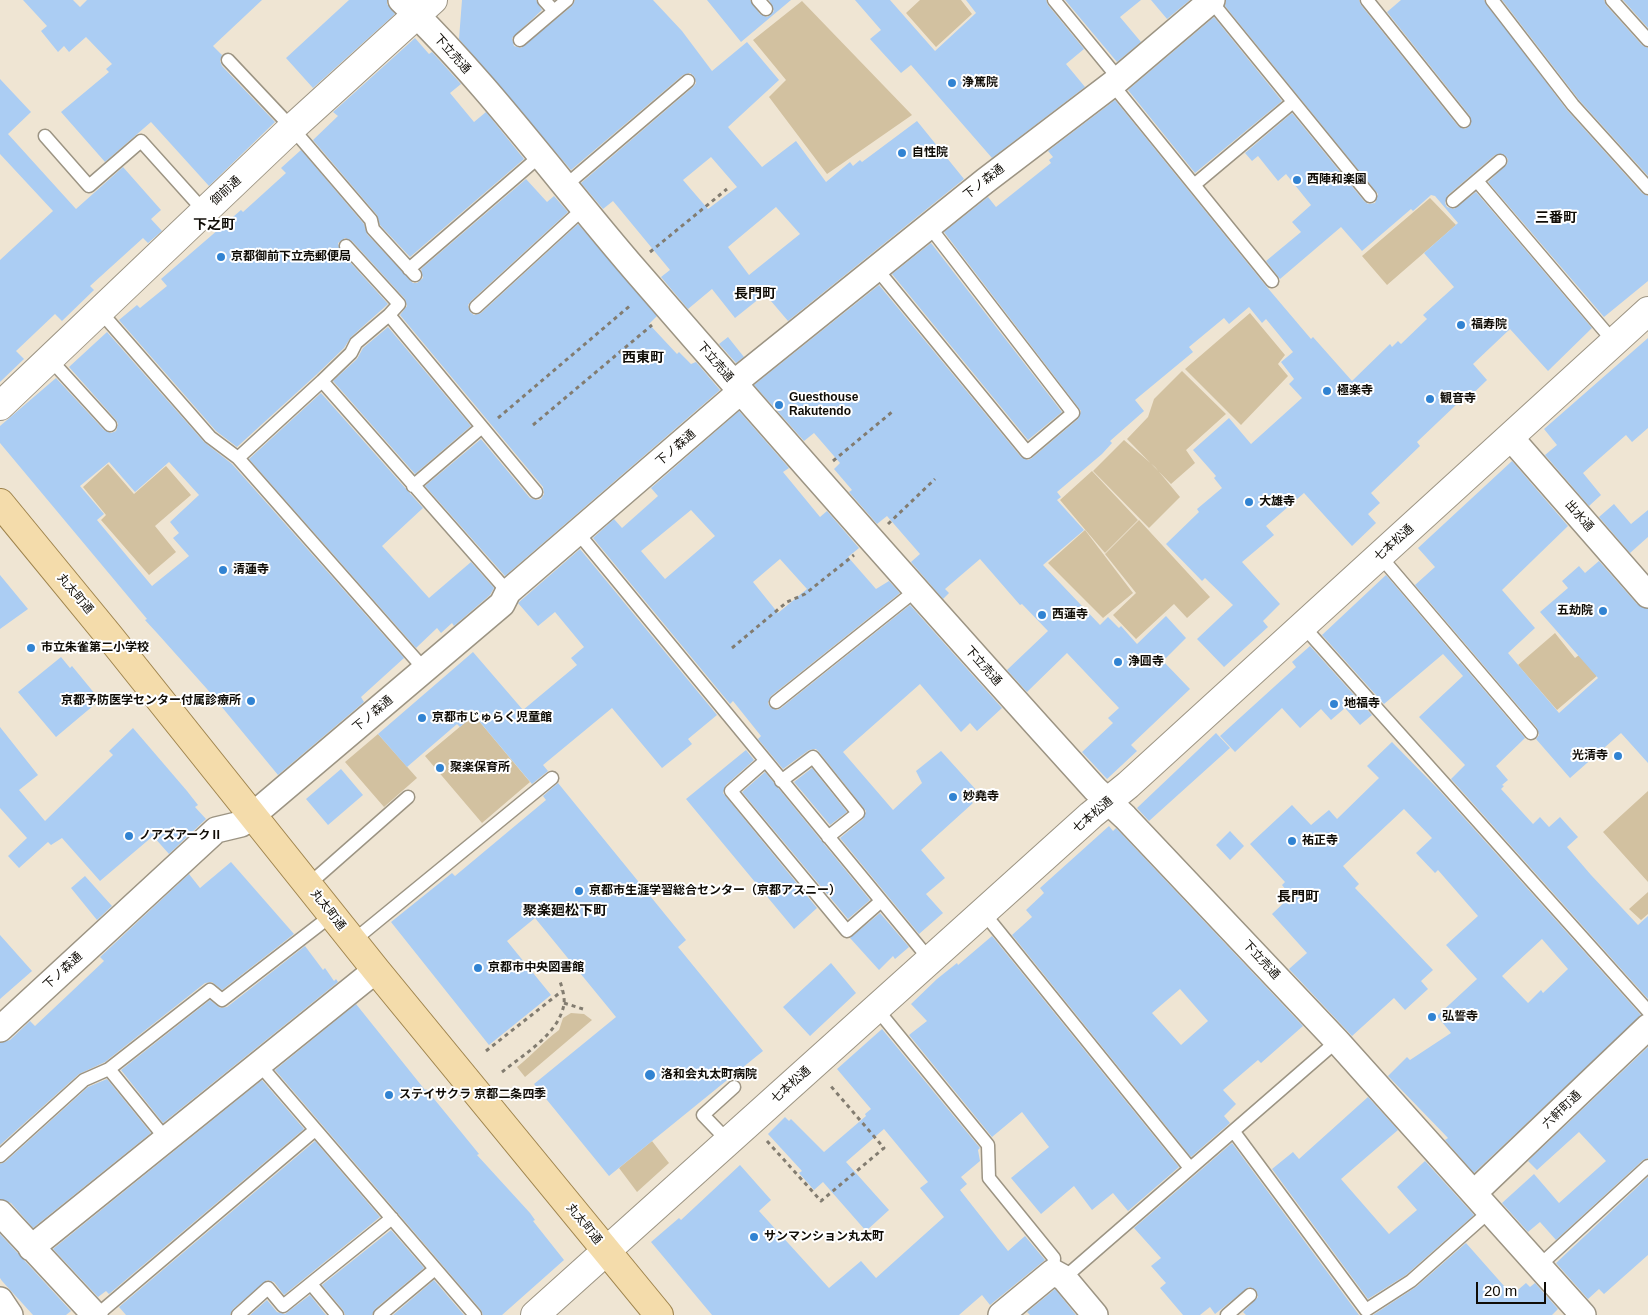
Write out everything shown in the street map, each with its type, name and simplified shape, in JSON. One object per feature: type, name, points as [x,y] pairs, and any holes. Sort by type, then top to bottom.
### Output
[{"type":"main road","name":"丸太町通","points":[[0,504],[247,819],[308,885],[659,1315]]},
{"type":"street","name":"下ノ森通","points":[[0,1029],[216,830],[247,819],[425,670],[502,604],[508,592],[578,533],[737,387],[876,268],[1115,81],[1211,1]]},
{"type":"street","name":"御前通","points":[[0,406],[292,128],[417,5]]},
{"type":"street","name":"下立売通","points":[[417,5],[632,266],[915,591],[1108,802],[1337,1041],[1483,1201],[1583,1315]]},
{"type":"street","name":"七本松通","points":[[535,1315],[1108,802],[1648,311]]},
{"type":"street","name":"出水通","points":[[1510,437],[1648,595]]},
{"type":"street","points":[[31,1248],[376,970]]},
{"type":"street","name":"六軒町通","points":[[1483,1201],[1648,1027]]},
{"type":"street","points":[[0,1213],[96,1315]]},
{"type":"street","points":[[1001,1315],[1058,1275],[1095,1315]]},
{"type":"street","points":[[0,1300],[10,1315]]},
{"type":"lane","points":[[544,0],[554,11]]},
{"type":"lane","points":[[520,40],[567,0]]},
{"type":"lane","points":[[1054,0],[1194,185],[1272,281]]},
{"type":"lane","points":[[1367,0],[1464,121]]},
{"type":"lane","points":[[1492,0],[1573,105],[1648,188]]},
{"type":"lane","points":[[1612,0],[1648,40]]},
{"type":"lane","points":[[1211,1],[1370,196]]},
{"type":"lane","points":[[228,60],[292,128],[371,220],[373,229],[412,272],[540,156]]},
{"type":"lane","points":[[565,186],[688,81]]},
{"type":"lane","points":[[1194,185],[1293,102]]},
{"type":"lane","points":[[45,136],[88,186],[142,141],[204,211]]},
{"type":"lane","points":[[1453,202],[1500,161]]},
{"type":"lane","points":[[1477,180],[1614,342]]},
{"type":"lane","points":[[476,307],[584,208]]},
{"type":"lane","points":[[876,268],[1027,452],[1073,413],[929,226]]},
{"type":"lane","points":[[238,458],[322,381],[351,353],[356,343],[389,316],[400,304],[346,246]]},
{"type":"lane","points":[[100,310],[210,437],[238,458],[425,670]]},
{"type":"lane","points":[[389,316],[536,492]]},
{"type":"lane","points":[[49,358],[110,425]]},
{"type":"lane","points":[[322,381],[508,592]]},
{"type":"lane","points":[[413,486],[483,428]]},
{"type":"lane","points":[[578,533],[880,902],[930,960]]},
{"type":"lane","points":[[1380,556],[1531,733]]},
{"type":"lane","points":[[776,702],[915,591]]},
{"type":"lane","points":[[1303,626],[1648,1011]]},
{"type":"lane","points":[[781,781],[813,757],[858,813],[828,837]]},
{"type":"lane","points":[[765,761],[731,791],[847,930],[880,902]]},
{"type":"lane","points":[[353,941],[552,778]]},
{"type":"lane","points":[[308,885],[408,797]]},
{"type":"lane","points":[[983,912],[1020,955],[1190,1168]]},
{"type":"lane","points":[[0,1156],[84,1080],[109,1069],[210,990],[222,1000],[332,915]]},
{"type":"lane","points":[[876,1008],[988,1145],[989,1178],[1054,1258],[1058,1275],[1234,1132],[1337,1041]]},
{"type":"lane","points":[[259,1064],[475,1315]]},
{"type":"lane","points":[[109,1069],[166,1139]]},
{"type":"lane","points":[[728,1141],[704,1115],[734,1088]]},
{"type":"lane","points":[[96,1315],[315,1130]]},
{"type":"lane","points":[[1234,1132],[1366,1310],[1411,1280],[1483,1201]]},
{"type":"lane","points":[[1540,1265],[1648,1166]]},
{"type":"lane","points":[[238,1315],[268,1288],[283,1306],[392,1218]]},
{"type":"lane","points":[[380,1315],[435,1268]]},
{"type":"lane","points":[[311,1284],[337,1315]]},
{"type":"lane","points":[[1227,1315],[1250,1295]]},
{"type":"path","points":[[632,266],[727,189]]},
{"type":"path","points":[[483,428],[614,321],[651,287]]},
{"type":"path","points":[[533,425],[612,361],[670,309]]},
{"type":"path","points":[[815,476],[892,412]]},
{"type":"path","points":[[732,648],[787,602],[805,594],[871,540],[935,479]]},
{"type":"path","points":[[502,1072],[546,1036],[558,1021],[564,1003],[560,981]]},
{"type":"path","points":[[486,1051],[562,991]]},
{"type":"path","points":[[564,1003],[583,1009]]},
{"type":"path","points":[[765,1139],[821,1201],[884,1148],[829,1083]]},
{"type":"shaded area","points":[[920,0],[961,0],[972,14],[936,47],[906,13]]},
{"type":"shaded area","points":[[802,1],[912,115],[827,174],[769,97],[786,80],[753,40]]},
{"type":"shaded area","points":[[1430,198],[1456,225],[1387,285],[1362,256]]},
{"type":"shaded area","points":[[1250,313],[1285,355],[1278,364],[1288,376],[1241,425],[1185,369]]},
{"type":"shaded area","points":[[1182,371],[1226,414],[1186,450],[1195,463],[1171,484],[1127,439],[1148,417],[1154,399]]},
{"type":"shaded area","points":[[1124,440],[1155,467],[1180,497],[1149,528],[1093,471]]},
{"type":"shaded area","points":[[108,464],[134,494],[166,466],[191,495],[155,526],[176,552],[149,575],[101,520],[106,515],[83,487]]},
{"type":"shaded area","points":[[1092,471],[1138,520],[1105,553],[1060,500]]},
{"type":"shaded area","points":[[1139,520],[1210,597],[1187,618],[1174,604],[1136,639],[1113,615],[1136,593],[1105,554]]},
{"type":"shaded area","points":[[1085,530],[1133,593],[1103,618],[1048,563]]},
{"type":"shaded area","points":[[1555,633],[1575,658],[1583,652],[1604,670],[1557,710],[1518,665]]},
{"type":"shaded area","points":[[474,715],[530,782],[482,823],[425,756]]},
{"type":"shaded area","points":[[378,734],[417,778],[384,807],[345,762]]},
{"type":"shaded area","points":[[1648,791],[1648,882],[1603,832]]},
{"type":"shaded area","points":[[1648,892],[1648,914],[1641,920],[1629,909]]},
{"type":"shaded area","points":[[571,1013],[584,1014],[592,1020],[525,1077],[517,1067],[559,1030],[563,1018]]},
{"type":"shaded area","points":[[652,1141],[669,1163],[637,1192],[619,1168]]},
{"type":"building","points":[[23,0],[73,0],[80,7],[87,0],[262,0],[213,46],[222,55],[220,61],[222,66],[275,122],[209,186],[151,122],[105,162],[61,112],[109,72],[106,69],[112,64],[86,37],[69,52],[64,46],[58,52],[41,31],[47,26]]},
{"type":"building","points":[[349,0],[387,0],[387,4],[395,14],[313,88],[286,58]]},
{"type":"building","points":[[462,0],[536,0],[542,10],[512,38],[514,46],[521,48],[572,6],[575,0],[653,0],[682,31],[712,71],[747,42],[779,80],[728,127],[762,167],[796,141],[826,182],[850,162],[853,166],[860,160],[862,162],[917,121],[964,179],[788,321],[765,294],[735,318],[712,289],[688,309],[661,277],[670,270],[613,201],[603,209],[581,183],[693,87],[696,83],[694,76],[690,73],[683,75],[571,170],[459,39]],"holes":[[[711,157],[737,187],[708,209],[683,180]],[[776,207],[800,234],[749,275],[728,247]]]},
{"type":"building","points":[[707,0],[750,0],[760,14],[767,17],[774,11],[769,0],[791,0],[741,42]]},
{"type":"building","points":[[855,0],[890,0],[935,51],[976,13],[966,0],[1046,0],[1084,49],[1066,64],[1085,87],[992,158],[911,65],[901,73],[870,39],[881,30]]},
{"type":"building","points":[[1065,0],[1141,0],[1120,17],[1141,42],[1117,62]]},
{"type":"building","points":[[1151,0],[1190,0],[1167,19]]},
{"type":"building","points":[[1226,0],[1359,0],[1361,5],[1458,126],[1465,129],[1471,124],[1470,116],[1387,12],[1401,0],[1484,0],[1567,110],[1642,193],[1648,196],[1648,281],[1604,317],[1488,182],[1507,164],[1508,159],[1503,154],[1495,155],[1448,195],[1445,203],[1447,207],[1454,209],[1476,192],[1592,328],[1548,371],[1510,329],[1473,364],[1487,380],[1460,406],[1458,403],[1417,442],[1420,446],[1371,493],[1380,503],[1368,514],[1376,523],[1352,546],[1304,493],[1266,526],[1274,535],[1242,562],[1280,604],[1263,621],[1268,627],[1224,667],[1197,639],[1233,605],[1205,578],[1202,581],[1166,544],[1199,512],[1197,509],[1222,488],[1214,478],[1216,476],[1193,450],[1229,418],[1251,444],[1302,398],[1289,384],[1294,379],[1281,362],[1293,352],[1266,319],[1262,323],[1249,307],[1229,324],[1224,318],[1189,347],[1193,352],[1135,400],[1144,411],[1110,441],[1112,443],[1102,454],[1057,492],[1061,497],[1057,500],[1084,530],[1043,565],[1100,625],[1108,617],[1119,628],[1121,626],[1137,644],[1166,616],[1186,638],[1163,661],[1190,689],[1131,745],[1137,751],[1107,779],[1082,752],[1113,723],[1108,718],[1119,708],[1067,653],[1027,692],[1007,670],[1048,631],[1022,604],[1020,605],[980,559],[945,589],[949,593],[943,599],[911,562],[920,554],[887,516],[877,524],[849,492],[852,490],[834,469],[840,463],[814,433],[804,441],[754,385],[879,285],[1021,457],[1028,460],[1032,458],[1078,419],[1081,411],[944,232],[988,197],[996,207],[1051,163],[1049,160],[1053,157],[1048,151],[1115,100],[1266,286],[1311,339],[1313,337],[1352,381],[1390,344],[1392,347],[1398,341],[1401,344],[1427,319],[1423,315],[1454,287],[1424,253],[1458,223],[1435,196],[1431,195],[1413,211],[1411,209],[1362,251],[1341,227],[1280,279],[1266,261],[1301,232],[1292,222],[1311,205],[1286,174],[1278,181],[1258,156],[1252,161],[1245,153],[1292,113],[1364,201],[1368,204],[1375,203],[1378,194],[1225,6]]},
{"type":"building","points":[[1502,0],[1604,0],[1606,5],[1642,45],[1648,48],[1648,176],[1579,100]]},
{"type":"building","points":[[1623,0],[1648,0],[1648,28]]},
{"type":"building","points":[[1214,17],[1282,101],[1195,173],[1128,90]]},
{"type":"building","points":[[415,38],[429,54],[432,52],[461,84],[450,93],[474,122],[486,112],[524,159],[410,257],[380,225],[377,215],[313,140],[338,116],[333,112]]},
{"type":"building","points":[[0,79],[31,112],[8,134],[76,209],[123,167],[161,210],[151,219],[162,231],[148,243],[143,238],[90,286],[94,290],[62,321],[55,314],[16,351],[24,359],[0,382],[0,260],[53,211],[0,154]]},
{"type":"building","points":[[301,150],[364,224],[367,234],[413,283],[417,283],[423,278],[421,269],[526,179],[547,202],[554,196],[568,212],[471,301],[468,305],[470,312],[474,315],[481,313],[578,224],[657,316],[649,324],[677,354],[679,352],[691,364],[696,362],[720,390],[505,576],[425,486],[481,439],[530,498],[541,499],[544,494],[543,487],[400,315],[407,306],[405,299],[352,241],[345,238],[338,243],[340,251],[388,304],[351,337],[344,348],[316,375],[237,447],[216,431],[119,320],[137,305],[140,308],[167,286],[161,279],[241,210],[243,212],[286,173],[281,168]]},
{"type":"building","points":[[931,243],[1062,412],[1028,440],[892,274]]},
{"type":"building","points":[[388,327],[471,426],[415,474],[333,381],[357,359],[363,348]]},
{"type":"building","points":[[107,332],[204,442],[232,464],[404,658],[361,697],[364,702],[278,775],[207,689],[145,620],[147,619],[0,443],[0,426],[56,378],[104,430],[111,433],[116,431],[118,424],[116,420],[69,367]],"holes":[[[109,462],[135,492],[169,462],[199,495],[170,522],[179,533],[173,538],[189,556],[152,586],[97,520],[104,514],[80,486]]]},
{"type":"building","points":[[728,337],[744,357],[736,363],[719,344]]},
{"type":"building","points":[[1648,338],[1648,428],[1632,442],[1626,435],[1583,473],[1601,495],[1589,506],[1545,455],[1557,445],[1544,429]]},
{"type":"building","points":[[321,393],[423,508],[382,546],[429,598],[471,562],[494,588],[490,595],[454,626],[452,623],[441,633],[437,628],[416,648],[249,459]]},
{"type":"building","points":[[739,411],[789,468],[783,472],[820,517],[827,511],[859,548],[848,557],[876,589],[889,581],[900,593],[771,696],[768,703],[770,707],[777,710],[781,708],[910,605],[1002,708],[977,731],[970,723],[961,732],[920,684],[843,752],[893,810],[922,783],[916,771],[941,751],[978,792],[970,800],[973,803],[921,850],[945,878],[926,894],[943,913],[919,934],[840,838],[863,819],[866,811],[819,752],[816,749],[809,750],[783,769],[758,739],[761,736],[733,701],[730,704],[593,538],[614,519],[622,528],[658,496],[651,488]],"holes":[[[691,510],[715,536],[665,579],[641,551]],[[780,559],[807,589],[778,613],[753,582]]]},
{"type":"building","points":[[1512,461],[1568,526],[1502,590],[1535,628],[1508,653],[1559,713],[1598,678],[1540,612],[1568,588],[1562,581],[1579,566],[1585,573],[1599,561],[1637,604],[1648,609],[1648,763],[1621,733],[1570,778],[1536,739],[1539,735],[1537,728],[1415,585],[1435,567],[1418,548]]},
{"type":"building","points":[[1614,504],[1631,524],[1648,510],[1648,537],[1630,553],[1599,517]]},
{"type":"building","points":[[580,549],[717,715],[688,739],[692,744],[662,768],[612,708],[543,765],[548,771],[532,784],[474,715],[460,727],[457,724],[407,767],[378,734],[473,652],[523,710],[577,665],[571,658],[584,647],[555,612],[538,626],[518,603]]},
{"type":"building","points":[[0,575],[28,609],[0,629]]},
{"type":"building","points":[[1386,575],[1525,738],[1496,766],[1508,780],[1502,785],[1504,786],[1501,789],[1533,824],[1540,817],[1549,827],[1560,817],[1578,837],[1567,847],[1591,875],[1638,925],[1648,916],[1648,999],[1451,779],[1465,765],[1419,717],[1463,676],[1443,654],[1384,704],[1322,635]]},
{"type":"building","points":[[1310,646],[1372,715],[1360,725],[1345,708],[1331,720],[1321,709],[1300,728],[1282,708],[1235,752],[1220,736],[1296,667],[1292,662]]},
{"type":"building","points":[[61,657],[70,668],[72,666],[100,700],[56,737],[18,692]]},
{"type":"building","points":[[0,727],[38,775],[19,790],[45,821],[113,755],[109,751],[133,728],[187,791],[198,805],[195,807],[206,819],[169,854],[153,836],[100,881],[62,838],[51,845],[48,842],[19,868],[8,856],[27,838],[0,808]]},
{"type":"building","points":[[1216,733],[1230,748],[1149,821],[1137,808]]},
{"type":"building","points":[[1392,742],[1439,790],[1641,1015],[1474,1173],[1445,1140],[1448,1138],[1388,1076],[1407,1057],[1410,1060],[1451,1033],[1437,1016],[1477,979],[1446,945],[1478,916],[1438,870],[1435,873],[1416,853],[1432,838],[1404,809],[1343,866],[1359,884],[1355,888],[1433,970],[1421,981],[1428,989],[1405,1010],[1394,998],[1352,1036],[1289,969],[1307,953],[1272,914],[1291,896],[1282,885],[1285,882],[1250,844],[1292,805],[1311,825],[1329,810],[1337,819],[1379,778],[1367,766]],"holes":[[[1542,939],[1568,969],[1543,993],[1541,990],[1528,1003],[1502,976]]]},
{"type":"building","points":[[746,750],[754,760],[726,785],[723,793],[817,908],[794,929],[686,799]]},
{"type":"building","points":[[812,768],[847,812],[830,825],[794,782]]},
{"type":"building","points":[[341,769],[363,795],[328,825],[306,799]]},
{"type":"building","points":[[765,772],[870,900],[848,919],[742,792]]},
{"type":"building","points":[[558,783],[686,940],[678,947],[763,1051],[609,1176],[534,1084],[616,1017],[535,918],[507,941],[551,995],[489,1045],[391,922],[452,873],[455,876],[546,800],[543,796]]},
{"type":"building","points":[[1109,826],[1113,831],[1116,828],[1303,1026],[1261,1063],[1258,1060],[1223,1090],[1236,1104],[1224,1116],[1230,1123],[1191,1157],[1012,935],[1032,917],[1026,910],[1044,893],[1040,888]],"holes":[[[1180,989],[1208,1021],[1181,1045],[1152,1013]]]},
{"type":"building","points":[[1230,831],[1244,846],[1230,860],[1216,845]]},
{"type":"building","points":[[231,862],[294,934],[222,990],[212,982],[205,983],[105,1062],[79,1074],[0,1145],[0,1043],[10,1040],[30,1021],[35,1026],[104,961],[100,957],[189,874],[200,888]]},
{"type":"building","points":[[85,876],[112,906],[97,920],[71,888]]},
{"type":"building","points":[[880,913],[909,947],[895,959],[893,956],[879,970],[850,938]]},
{"type":"building","points":[[0,935],[32,971],[0,999]]},
{"type":"building","points":[[992,936],[1179,1167],[1128,1211],[1113,1193],[1092,1210],[1074,1186],[1041,1214],[1011,1178],[1049,1147],[1022,1112],[992,1137],[909,1035],[927,1021],[911,1004],[937,979],[957,963],[958,965]]},
{"type":"building","points":[[305,946],[323,970],[325,968],[334,981],[336,979],[338,982],[163,1123],[121,1070],[210,1000],[220,1008],[227,1007]]},
{"type":"building","points":[[831,963],[856,993],[810,1036],[783,1007]]},
{"type":"building","points":[[356,1004],[479,1154],[477,1155],[530,1213],[535,1220],[533,1221],[564,1260],[502,1315],[483,1315],[481,1310],[275,1070]]},
{"type":"building","points":[[882,1029],[980,1148],[978,1150],[980,1161],[961,1177],[967,1184],[960,1190],[1008,1251],[1025,1236],[1045,1260],[990,1305],[982,1295],[959,1315],[712,1315],[651,1242],[679,1218],[681,1220],[740,1165],[771,1200],[759,1211],[829,1288],[861,1261],[876,1278],[944,1217],[920,1188],[928,1182],[884,1129],[846,1162],[889,1210],[866,1231],[823,1182],[814,1190],[799,1173],[802,1171],[768,1134],[785,1117],[789,1121],[791,1119],[824,1152],[866,1116],[865,1114],[871,1109],[837,1069]]},
{"type":"building","points":[[1648,1047],[1648,1158],[1643,1160],[1556,1240],[1540,1222],[1528,1232],[1502,1203],[1534,1174],[1559,1203],[1606,1161],[1579,1132],[1537,1170],[1528,1161]]},
{"type":"building","points":[[107,1079],[151,1133],[33,1228],[11,1203],[0,1199],[0,1164],[5,1162],[88,1087]]},
{"type":"building","points":[[262,1080],[304,1129],[109,1294],[106,1291],[98,1297],[53,1249]]},
{"type":"building","points":[[1368,1097],[1398,1130],[1341,1179],[1389,1234],[1417,1210],[1397,1187],[1425,1161],[1474,1215],[1406,1275],[1368,1299],[1272,1169],[1293,1152],[1299,1159]]},
{"type":"building","points":[[315,1141],[380,1217],[284,1295],[274,1282],[267,1280],[233,1309],[230,1315],[126,1315],[119,1307]]},
{"type":"building","points":[[1232,1143],[1359,1315],[1246,1315],[1243,1312],[1258,1297],[1256,1290],[1249,1287],[1215,1314],[1210,1307],[1200,1315],[1183,1315],[1160,1288],[1166,1283],[1151,1266],[1161,1258],[1134,1228]]},
{"type":"building","points":[[1648,1177],[1648,1255],[1604,1294],[1599,1289],[1588,1299],[1556,1263]]},
{"type":"building","points":[[391,1230],[424,1268],[375,1309],[372,1315],[345,1315],[322,1285]]},
{"type":"building","points":[[0,1234],[71,1311],[66,1315],[33,1315],[0,1278]]},
{"type":"building","points":[[1466,1243],[1512,1295],[1526,1283],[1530,1287],[1535,1283],[1558,1309],[1552,1315],[1373,1315],[1416,1287]]},
{"type":"building","points":[[434,1280],[464,1315],[393,1315]]},
{"type":"building","points":[[1055,1289],[1076,1315],[1030,1315],[1027,1312]]},
{"type":"building","points":[[310,1295],[326,1315],[250,1315],[267,1300],[277,1312],[285,1314]]},
{"type":"place","name":"浄篤院","points":[[952,83]]},
{"type":"place","name":"自性院","points":[[902,153]]},
{"type":"place","name":"西陣和楽園","points":[[1297,180]]},
{"type":"place","name":"京都御前下立売郵便局","points":[[221,257]]},
{"type":"place","name":"福寿院","points":[[1461,325]]},
{"type":"place","name":"極楽寺","points":[[1327,391]]},
{"type":"place","name":"観音寺","points":[[1430,399]]},
{"type":"place","name":"Guesthouse Rakutendo","points":[[779,405]]},
{"type":"place","name":"大雄寺","points":[[1249,502]]},
{"type":"place","name":"清蓮寺","points":[[223,570]]},
{"type":"place","name":"五劫院","points":[[1603,611]]},
{"type":"place","name":"西蓮寺","points":[[1042,615]]},
{"type":"place","name":"市立朱雀第二小学校","points":[[31,648]]},
{"type":"place","name":"浄圓寺","points":[[1118,662]]},
{"type":"place","name":"京都予防医学センター付属診療所","points":[[251,701]]},
{"type":"place","name":"地福寺","points":[[1334,704]]},
{"type":"place","name":"京都市じゅらく児童館","points":[[422,718]]},
{"type":"place","name":"光清寺","points":[[1618,756]]},
{"type":"place","name":"聚楽保育所","points":[[440,768]]},
{"type":"place","name":"妙堯寺","points":[[953,797]]},
{"type":"place","name":"ノアズアークⅡ","points":[[129,836]]},
{"type":"place","name":"祐正寺","points":[[1292,841]]},
{"type":"place","name":"京都市生涯学習総合センター（京都アスニー）","points":[[579,891]]},
{"type":"place","name":"京都市中央図書館","points":[[478,968]]},
{"type":"place","name":"弘誓寺","points":[[1432,1017]]},
{"type":"place","name":"洛和会丸太町病院","points":[[650,1075]]},
{"type":"place","name":"ステイサクラ 京都二条四季","points":[[389,1095]]},
{"type":"place","name":"サンマンション丸太町","points":[[754,1237]]},
{"type":"district","name":"三番町","points":[[1556,218]]},
{"type":"district","name":"下之町","points":[[214,225]]},
{"type":"district","name":"長門町","points":[[755,294]]},
{"type":"district","name":"西東町","points":[[643,358]]},
{"type":"district","name":"長門町","points":[[1298,897]]},
{"type":"district","name":"聚楽廻松下町","points":[[565,911]]}]
